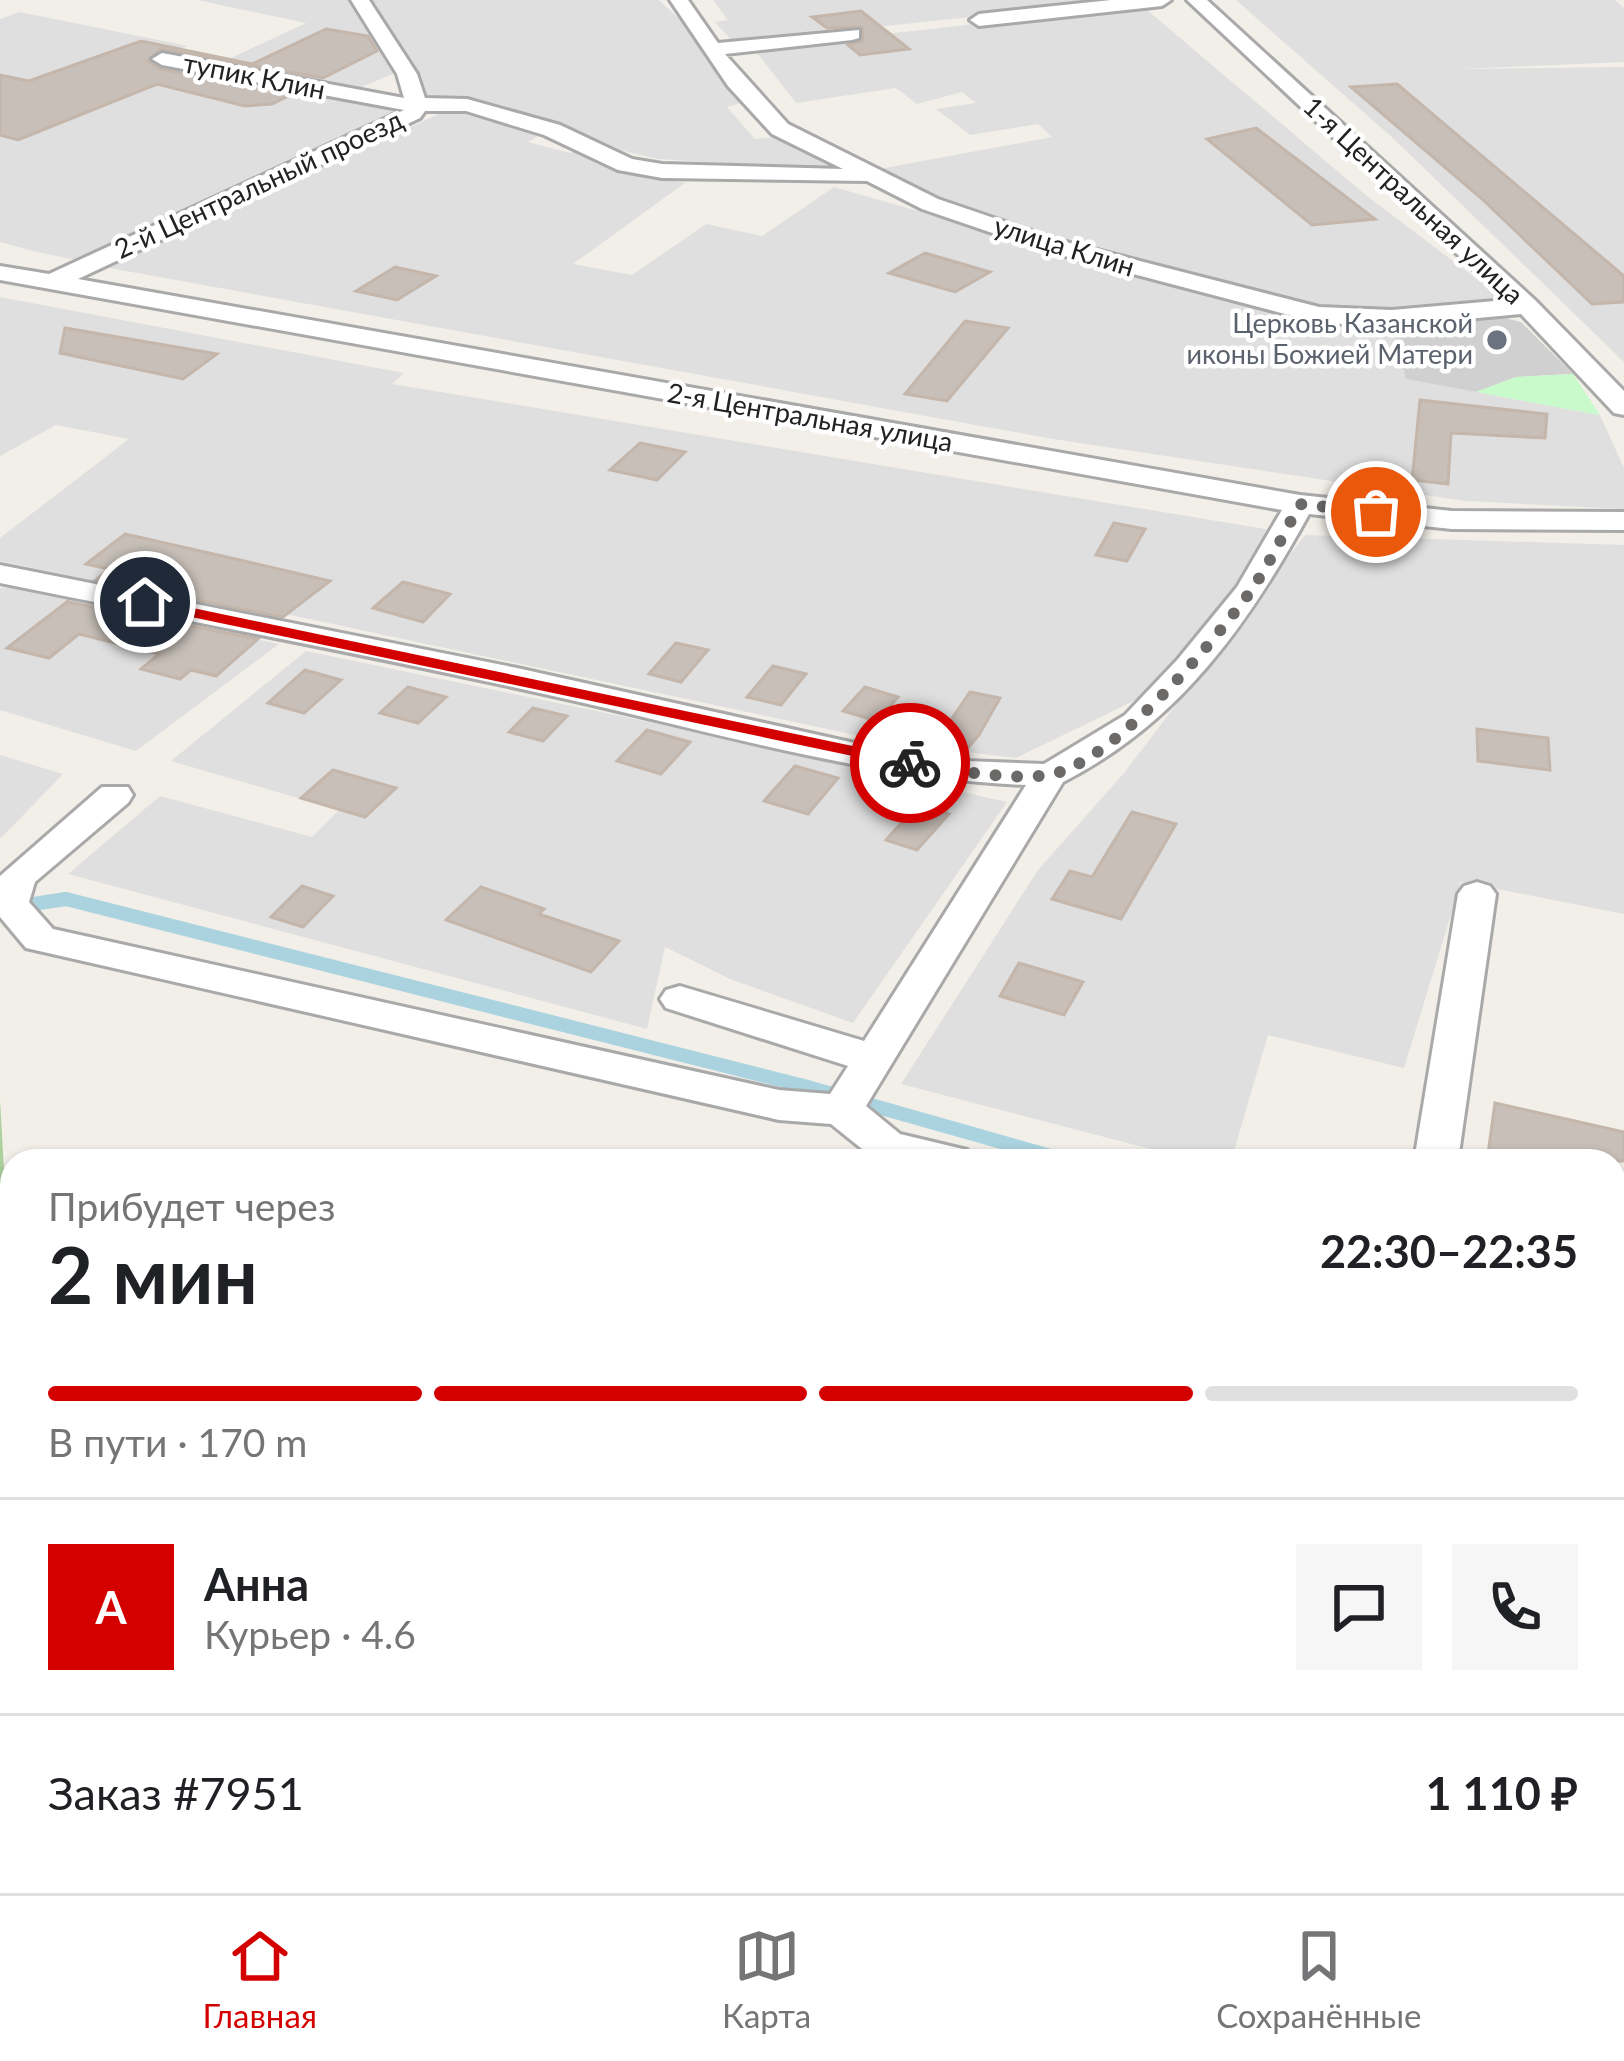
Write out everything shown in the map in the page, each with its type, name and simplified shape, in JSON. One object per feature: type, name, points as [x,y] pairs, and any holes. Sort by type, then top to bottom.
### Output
[{"type":"street","name":"2-й Центральный проезд","points":[[52,281],[400,122],[417,106],[407,74],[360,0]]},
{"type":"street","name":"улица Клин","points":[[679,0],[760,112],[780,129],[930,204],[1050,245],[1269,305],[1358,319],[1527,305]]},
{"type":"street","points":[[979,20],[1162,0]]},
{"type":"street","name":"1-я Центральная улица","points":[[1196,0],[1527,305],[1624,406]]},
{"type":"street","points":[[712,49],[852,34]]},
{"type":"street","name":"тупик Клин","points":[[162,58],[417,106],[467,105],[552,130],[626,165],[662,171],[872,177]]},
{"type":"street","name":"2-я Центральная улица","points":[[0,272],[1300,504],[1452,520],[1624,521]]},
{"type":"street","points":[[0,574],[517,678],[868,756],[967,772],[1050,775],[1095,752],[1137,722],[1190,666],[1251,591],[1300,504]]},
{"type":"street","points":[[842,1110],[1050,775]]},
{"type":"street","points":[[115,795],[19,877],[10,904],[40,939],[734,1095],[842,1110],[887,1146],[900,1149]]},
{"type":"street","points":[[1438,1149],[1477,894]]},
{"type":"street","points":[[680,999],[874,1059]]},
{"type":"shaded area","points":[[197,0],[351,0],[400,71],[352,91],[220,63],[306,23]]},
{"type":"shaded area","points":[[371,0],[659,0],[696,35],[742,103],[727,107],[755,139],[780,137],[849,171],[658,159],[598,145],[468,98],[427,97]]},
{"type":"shaded area","points":[[713,0],[1131,0],[733,42],[715,22],[728,20]]},
{"type":"shaded area","points":[[1236,0],[1615,0],[1624,8],[1624,62],[1459,69],[1624,67],[1624,362],[1394,139]]},
{"type":"shaded area","points":[[1141,5],[1367,196],[1502,298],[1407,312],[1321,307],[1149,267],[987,217],[874,170],[1052,137],[1038,124],[970,135],[936,109],[976,103],[962,92],[917,104],[896,88],[796,103],[754,49]]},
{"type":"shaded area","points":[[20,12],[188,46],[151,61],[404,113],[81,261],[37,252],[0,242],[0,19]]},
{"type":"shaded area","points":[[452,108],[542,134],[528,142],[570,153],[580,149],[632,173],[685,183],[573,264],[632,275],[706,224],[762,236],[834,187],[1247,305],[1335,325],[1394,328],[1407,379],[1600,415],[1624,468],[1624,509],[1465,501],[1053,439],[104,267]]},
{"type":"shaded area","points":[[0,297],[404,373],[392,384],[1271,530],[1200,637],[1144,696],[1016,758],[898,744],[163,588],[153,593],[0,561],[0,538],[129,439],[56,425],[0,456]]},
{"type":"shaded area","points":[[1493,315],[1521,322],[1573,374],[1516,377],[1476,392],[1406,379],[1394,328],[1435,324],[1432,317]]},
{"type":"shaded area","points":[[1305,535],[1624,545],[1624,914],[1461,882],[1404,1068],[1268,1035],[1235,1149],[1151,1149],[901,1084],[1038,870],[1124,773]]},
{"type":"shaded area","points":[[0,588],[279,644],[136,751],[0,710]]},
{"type":"shaded area","points":[[306,651],[1007,802],[853,1023],[730,979],[665,947],[647,1029],[68,874],[160,796],[312,837],[339,810],[171,761]]},
{"type":"shaded area","points":[[0,755],[63,774],[0,839]]},
{"type":"green space","points":[[1573,374],[1600,415],[1476,392],[1516,377]]},
{"type":"building","points":[[861,11],[909,49],[860,55],[848,45],[863,41],[862,27],[827,28],[812,17]]},
{"type":"building","points":[[326,29],[368,36],[377,51],[323,78],[160,49],[148,61],[161,69],[292,94],[272,104],[245,106],[157,84],[18,140],[0,135],[0,75],[29,81],[141,41],[252,64]]},
{"type":"building","points":[[1397,84],[1624,276],[1624,302],[1592,304],[1481,198],[1351,87]]},
{"type":"building","points":[[1256,128],[1375,219],[1312,225],[1207,139]]},
{"type":"building","points":[[925,253],[990,272],[955,292],[889,273]]},
{"type":"building","points":[[395,267],[436,276],[397,300],[356,291]]},
{"type":"building","points":[[965,321],[1008,328],[947,401],[905,394]]},
{"type":"building","points":[[65,328],[217,354],[183,379],[60,353]]},
{"type":"building","points":[[1420,400],[1547,414],[1545,438],[1451,433],[1448,484],[1412,480]]},
{"type":"building","points":[[640,443],[685,452],[657,480],[610,470]]},
{"type":"building","points":[[1114,523],[1145,529],[1127,561],[1096,555]]},
{"type":"building","points":[[125,534],[330,581],[283,617],[96,580],[109,569],[86,564]]},
{"type":"building","points":[[403,582],[450,594],[423,622],[373,608]]},
{"type":"building","points":[[68,601],[258,639],[216,676],[191,670],[180,679],[141,669],[159,654],[79,634],[49,658],[7,648]]},
{"type":"building","points":[[676,643],[708,650],[681,682],[649,674]]},
{"type":"building","points":[[773,666],[806,674],[781,705],[747,697]]},
{"type":"building","points":[[305,670],[341,680],[304,713],[268,703]]},
{"type":"building","points":[[408,687],[446,697],[418,723],[380,713]]},
{"type":"building","points":[[865,687],[898,697],[877,721],[843,711]]},
{"type":"building","points":[[970,692],[1000,698],[979,735],[961,756],[930,751]]},
{"type":"building","points":[[533,708],[567,716],[543,741],[509,732]]},
{"type":"building","points":[[1477,729],[1548,738],[1550,770],[1478,761]]},
{"type":"building","points":[[647,730],[690,742],[661,774],[617,761]]},
{"type":"building","points":[[795,766],[838,778],[808,814],[764,801]]},
{"type":"building","points":[[333,770],[396,788],[365,817],[301,798]]},
{"type":"building","points":[[919,803],[949,814],[917,850],[886,840]]},
{"type":"building","points":[[1132,812],[1176,824],[1121,919],[1052,899],[1070,871],[1092,877]]},
{"type":"building","points":[[302,886],[333,896],[303,927],[271,917]]},
{"type":"building","points":[[481,887],[544,909],[539,914],[619,941],[591,972],[446,920]]},
{"type":"building","points":[[1019,963],[1083,982],[1064,1015],[1000,996]]},
{"type":"building","points":[[1495,1103],[1624,1132],[1624,1149],[1489,1149]]},
{"type":"waterway","points":[[0,909],[66,899],[804,1086],[1026,1149]]},
{"type":"way so far","points":[[910,763],[967,772],[1050,775],[1095,752],[1137,722],[1190,666],[1251,591],[1300,504],[1376,512]]},
{"type":"place","name":"Церковь Казанской иконы Божией Матери","points":[[1497,340]]},
{"type":"route","points":[[145,602],[910,763]]}]
